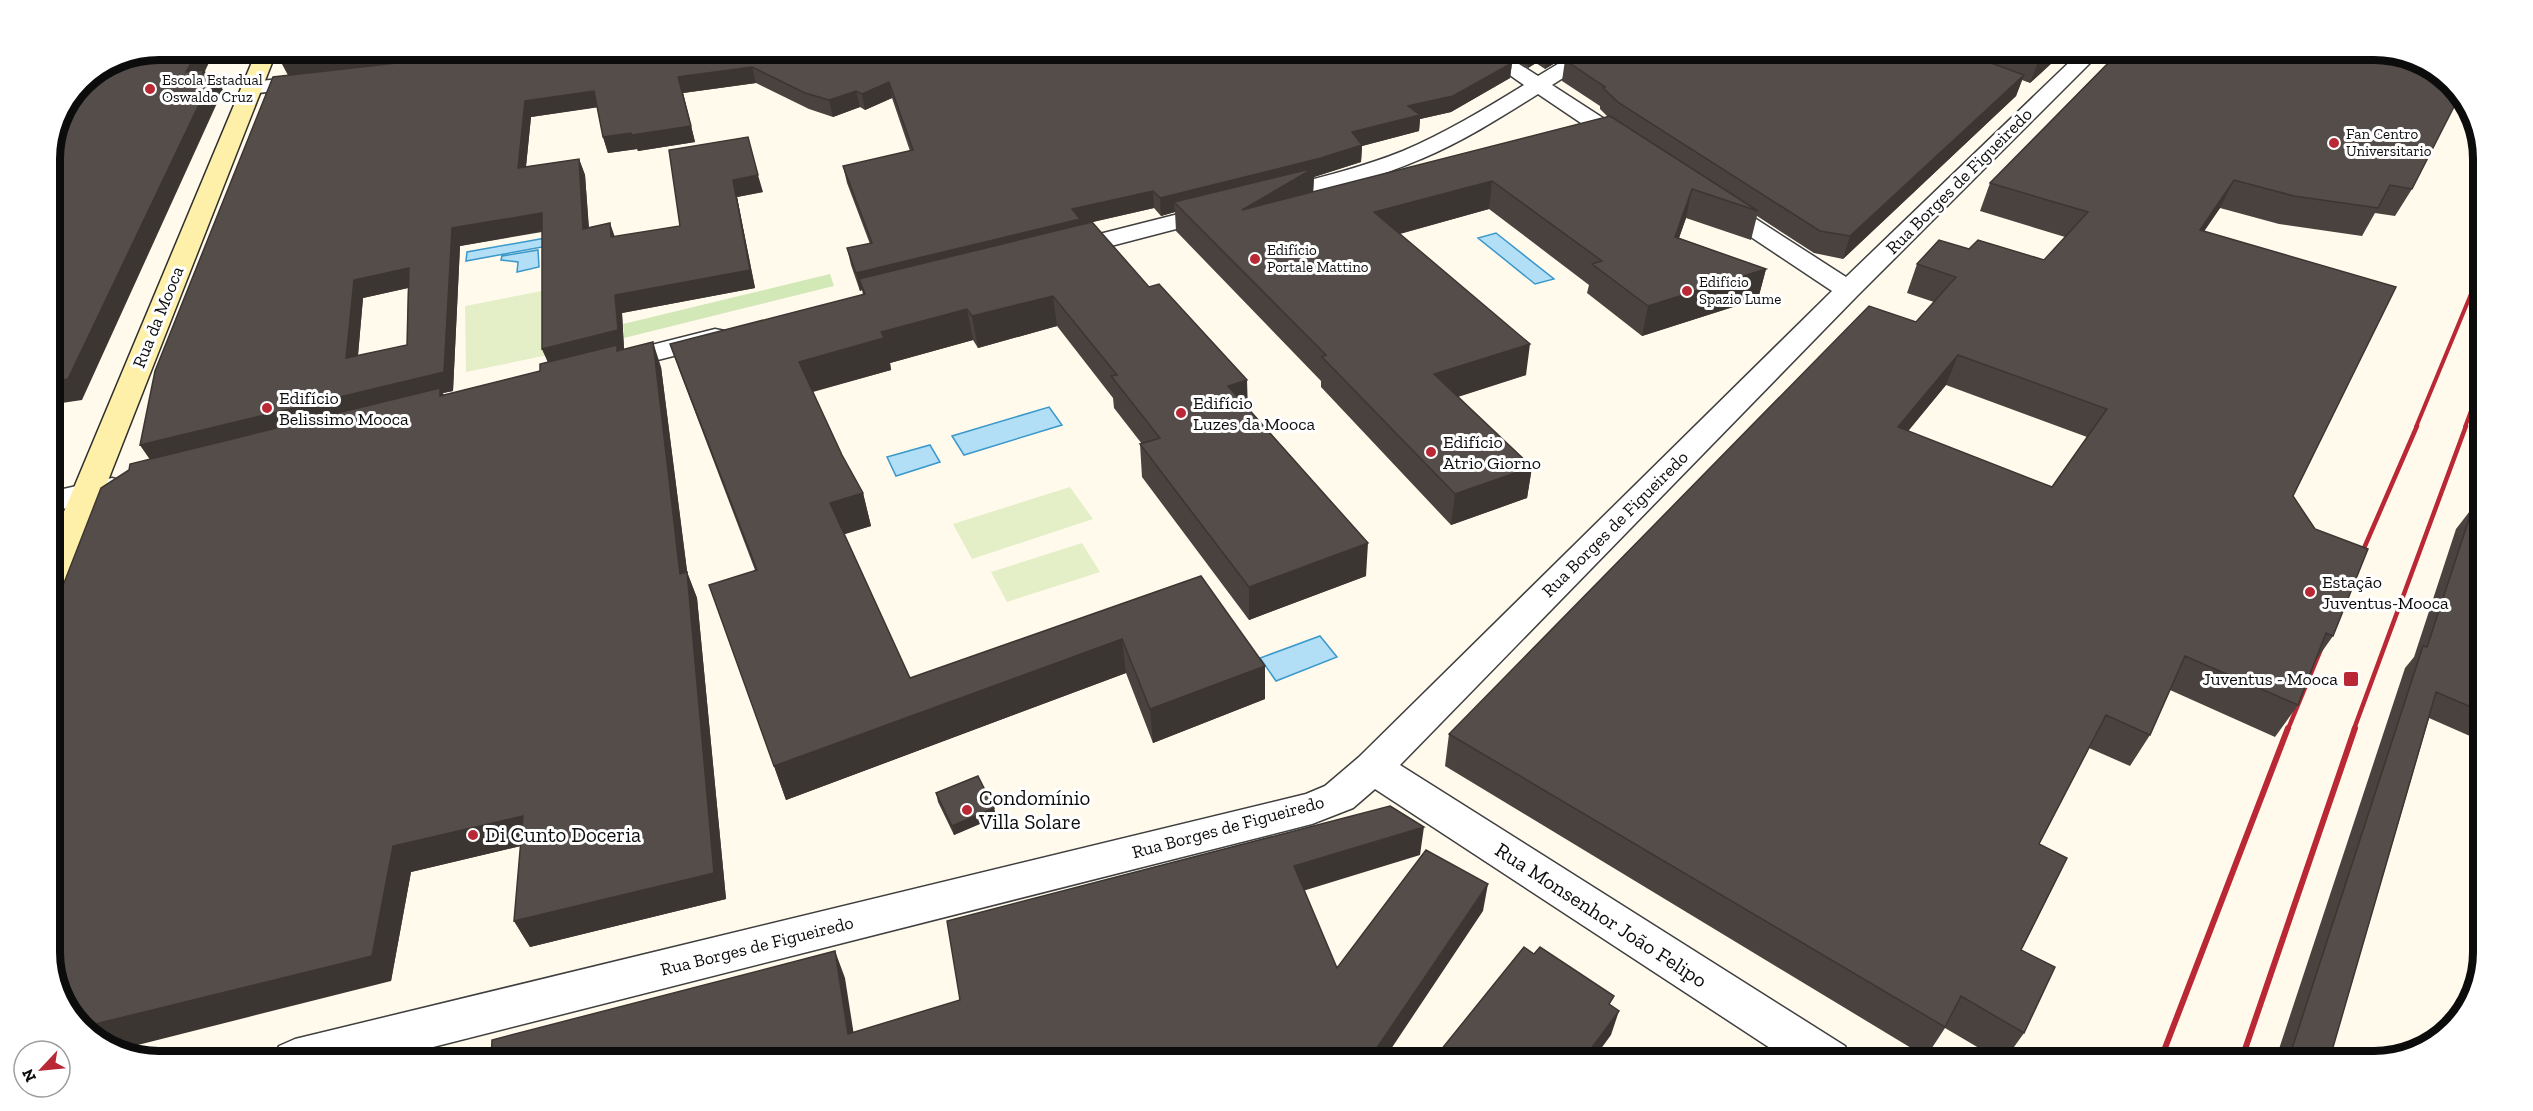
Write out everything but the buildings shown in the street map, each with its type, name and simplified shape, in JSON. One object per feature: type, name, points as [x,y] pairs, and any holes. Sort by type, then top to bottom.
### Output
[{"type":"main road","name":"Rua da Mooca","points":[[60,560],[263,60]]},
{"type":"street","points":[[1500,60],[1652,160]]},
{"type":"street","points":[[1042,256],[1329,182],[1410,156],[1444,140],[1577,60]]},
{"type":"street","name":"Rua Borges de Figueiredo","points":[[340,1051],[1312,808],[1339,797],[1373,768],[1848,290],[2035,93],[2080,60]]},
{"type":"street","points":[[251,88],[336,78]]},
{"type":"street","points":[[1701,193],[1848,290]]},
{"type":"street","points":[[593,368],[742,331]]},
{"type":"street","points":[[60,500],[132,483]]},
{"type":"street","name":"Rua Monsenhor João Felipo","points":[[1373,768],[1812,1051]]},
{"type":"green space","points":[[830,274],[834,286],[624,338],[623,324]]},
{"type":"green space","points":[[542,291],[548,355],[466,372],[465,306]]},
{"type":"green space","points":[[1070,487],[1093,519],[972,559],[953,524]]},
{"type":"green space","points":[[1082,543],[1100,572],[1007,602],[991,572]]},
{"type":"water","points":[[596,229],[597,237],[466,261],[467,252]]},
{"type":"water","points":[[1496,233],[1554,279],[1535,284],[1478,238]]},
{"type":"water","points":[[538,250],[539,267],[517,272],[518,262],[501,260],[502,256]]},
{"type":"water","points":[[1049,407],[1062,425],[964,455],[952,436]]},
{"type":"water","points":[[930,445],[940,462],[896,476],[887,457]]},
{"type":"water","points":[[1320,636],[1337,657],[1276,681],[1260,658]]},
{"type":"railway","points":[[2416,427],[2473,289]]},
{"type":"railway","points":[[2465,427],[2473,406]]},
{"type":"railway","points":[[2358,562],[2417,426]]},
{"type":"railway","points":[[2354,729],[2466,426]]},
{"type":"railway","points":[[2288,729],[2324,642]]},
{"type":"railway","points":[[2164,1051],[2288,728]]},
{"type":"railway","points":[[2244,1051],[2355,728]]},
{"type":"place","name":"Escola Estadual Oswaldo Cruz","points":[[150,89]]},
{"type":"place","name":"Fan Centro Universitario","points":[[2334,143]]},
{"type":"place","name":"Edifício Portale Mattino","points":[[1255,259]]},
{"type":"place","name":"Edifício Spazio Lume","points":[[1687,291]]},
{"type":"place","name":"Edifício Belissimo Mooca","points":[[267,408]]},
{"type":"place","name":"Edifício Luzes da Mooca","points":[[1181,413]]},
{"type":"place","name":"Edifício Atrio Giorno","points":[[1431,452]]},
{"type":"place","name":"Estação Juventus-Mooca","points":[[2310,592]]},
{"type":"place","name":"Juventus - Mooca","points":[[2351,679]]},
{"type":"place","name":"Condomínio Villa Solare","points":[[967,810]]},
{"type":"place","name":"Di Cunto Doceria","points":[[473,835]]}]
